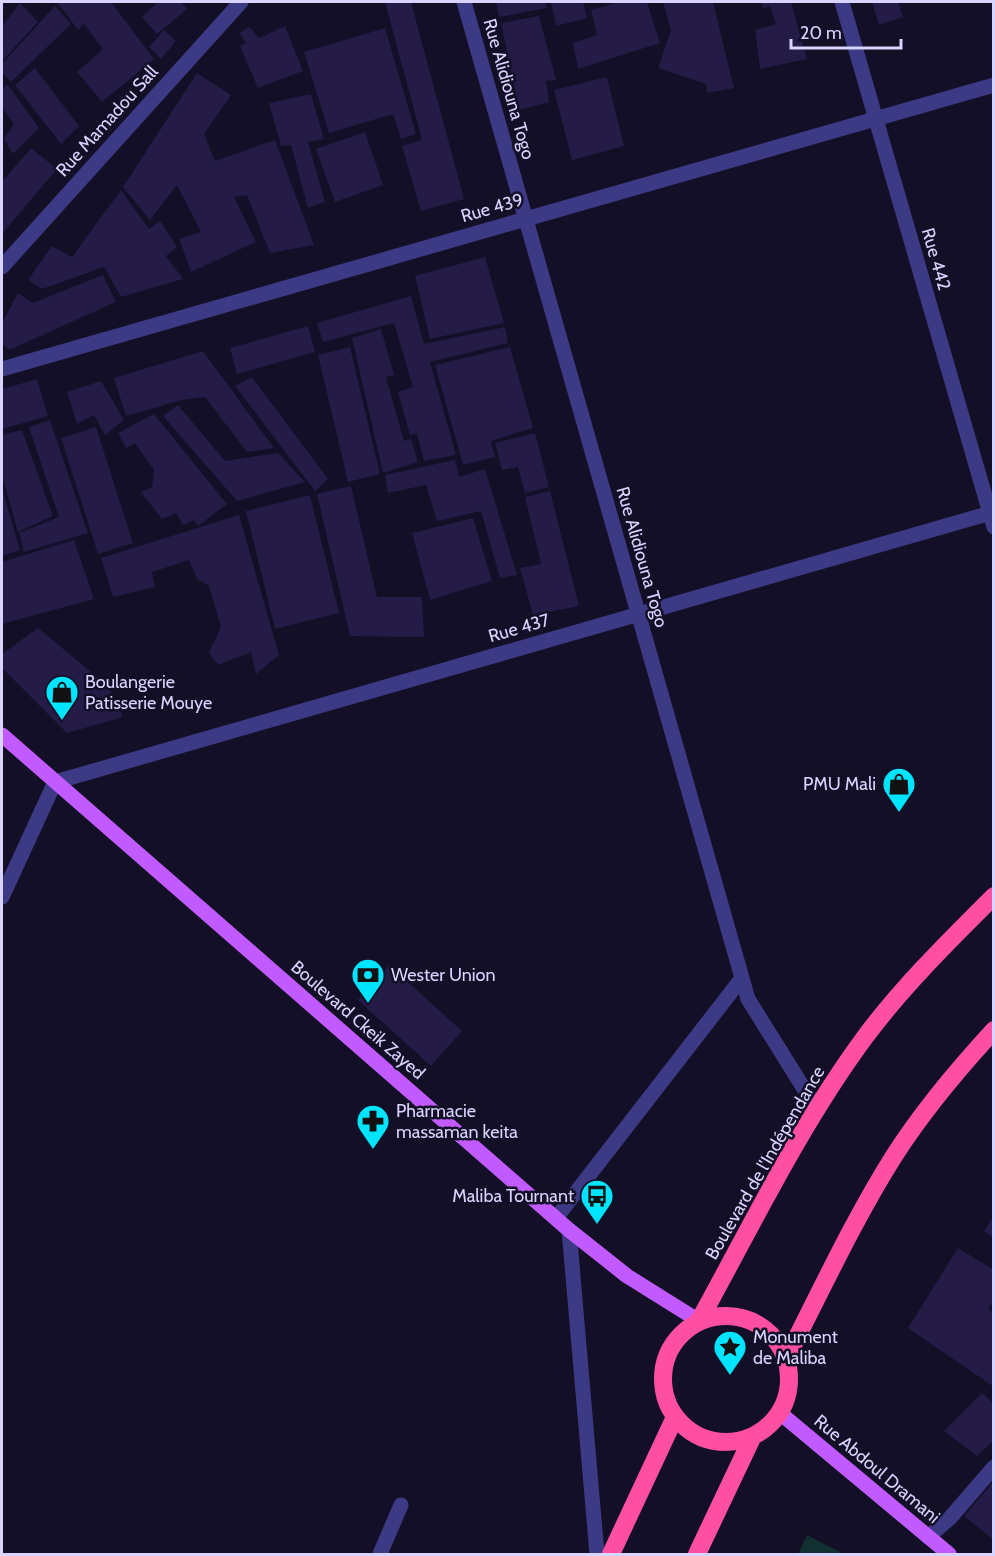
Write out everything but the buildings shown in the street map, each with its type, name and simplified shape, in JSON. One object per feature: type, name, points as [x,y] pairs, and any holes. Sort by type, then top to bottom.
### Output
[{"type":"highway","name":"Boulevard de l'Indépendance","points":[[699,1321],[816,1108],[865,1036],[926,964],[993,896]]},
{"type":"highway","points":[[786,1359],[849,1235],[895,1155],[960,1066],[993,1030]]},
{"type":"highway","points":[[720,1316],[741,1318],[760,1326],[776,1340],[786,1359],[790,1377],[787,1396],[780,1413],[768,1428],[752,1438],[731,1443],[710,1441],[690,1432],[675,1417],[666,1401],[663,1382],[664,1363],[672,1346],[684,1332],[699,1321],[720,1316]]},
{"type":"highway","points":[[610,1554],[675,1417]]},
{"type":"highway","points":[[698,1554],[752,1438]]},
{"type":"main road","name":"Boulevard Ckeik Zayed","points":[[2,735],[569,1230],[627,1276],[699,1321]]},
{"type":"main road","name":"Rue Abdoul Dramani","points":[[780,1413],[949,1554]]},
{"type":"street","name":"Rue Mamadou Sall","points":[[2,267],[241,2]]},
{"type":"street","name":"Rue Alidiouna Togo","points":[[464,2],[748,999],[816,1108]]},
{"type":"street","name":"Rue 442","points":[[842,2],[992,517]]},
{"type":"street","name":"Rue 439","points":[[2,369],[993,85]]},
{"type":"street","name":"Rue 437","points":[[55,782],[638,614],[992,517]]},
{"type":"street","points":[[2,897],[55,782]]},
{"type":"street","points":[[556,1218],[742,978]]},
{"type":"street","points":[[569,1230],[597,1554]]},
{"type":"street","points":[[928,1537],[950,1518],[993,1467]]},
{"type":"street","points":[[380,1554],[401,1505]]},
{"type":"green space","points":[[807,1535],[844,1554],[798,1554]]},
{"type":"place","name":"Boulangerie Patisserie Mouye","points":[[62,721]]},
{"type":"place","name":"PMU Mali","points":[[899,813]]},
{"type":"place","name":"Wester Union","points":[[368,1004]]},
{"type":"place","name":"Pharmacie massaman keita","points":[[373,1150]]},
{"type":"place","name":"Maliba Tournant","points":[[597,1225]]},
{"type":"place","name":"Monument de Maliba","points":[[730,1376]]}]
